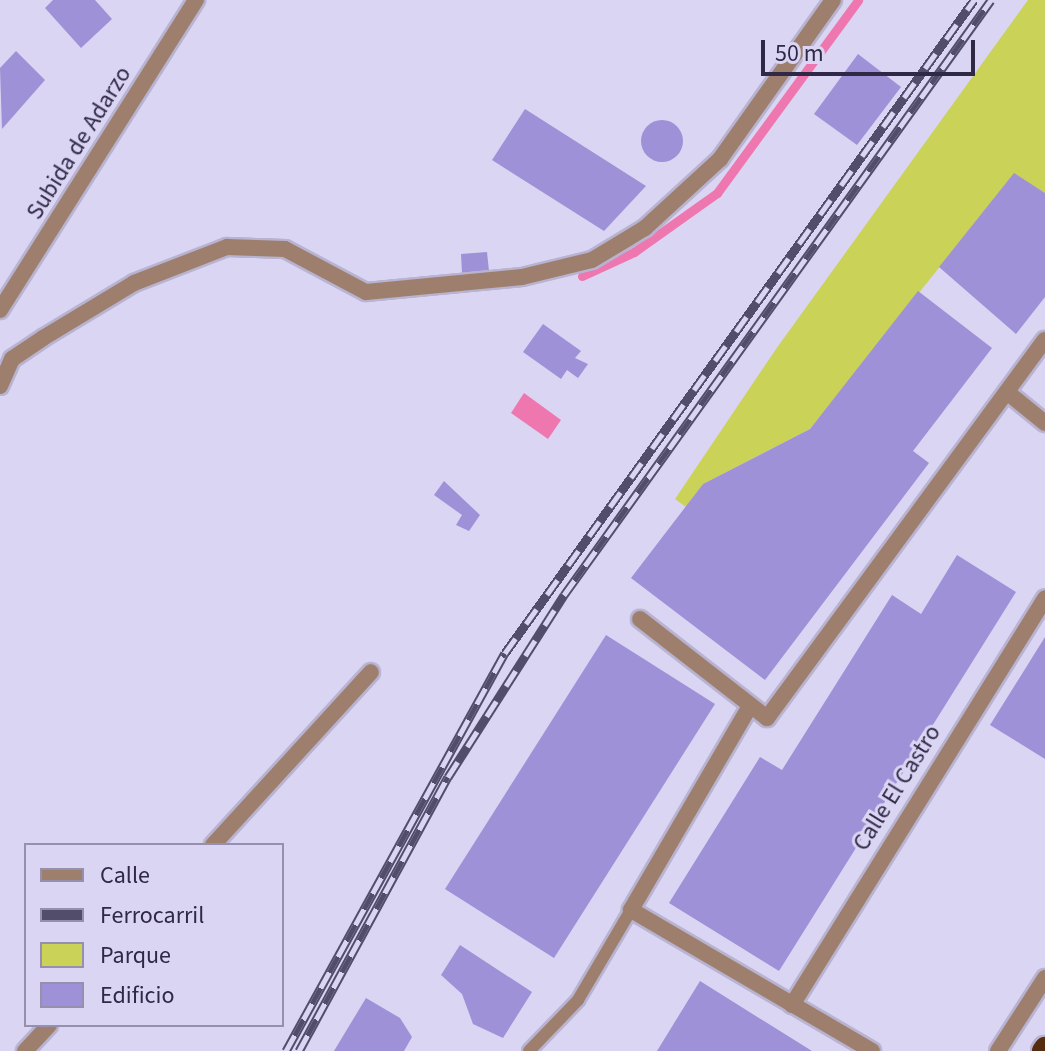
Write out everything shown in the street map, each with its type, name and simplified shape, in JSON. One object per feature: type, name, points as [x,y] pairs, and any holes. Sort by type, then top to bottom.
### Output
[{"type":"street","name":"Subida de Adarzo","points":[[0,310],[196,0]]},
{"type":"street","points":[[0,386],[12,359],[43,338],[134,283],[227,247],[277,246],[366,292],[522,277],[592,260],[645,228],[720,159],[833,0]]},
{"type":"street","points":[[640,619],[767,718],[1045,340]]},
{"type":"street","points":[[1007,392],[1045,423]]},
{"type":"street","name":"Calle El Castro","points":[[792,1005],[1045,598]]},
{"type":"street","points":[[215,843],[371,672]]},
{"type":"street","points":[[750,706],[631,910],[872,1051]]},
{"type":"street","points":[[998,1051],[1045,978]]},
{"type":"street","points":[[25,1051],[47,1027]]},
{"type":"lane","points":[[529,1051],[578,1000],[631,910]]},
{"type":"green space","points":[[1028,0],[1045,0],[1045,193],[1014,174],[810,429],[703,484],[686,507],[675,499],[776,349]]},
{"type":"shaded area","points":[[524,393],[561,420],[548,439],[511,413]]},
{"type":"building","points":[[53,0],[95,0],[112,19],[81,48],[45,8]]},
{"type":"building","points":[[16,51],[45,80],[2,129],[0,68]]},
{"type":"building","points":[[858,54],[901,87],[857,145],[814,114]]},
{"type":"building","points":[[525,109],[646,186],[604,231],[492,160]]},
{"type":"building","points":[[662,120],[677,126],[683,141],[677,156],[662,162],[647,156],[641,141],[647,126]]},
{"type":"building","points":[[1014,173],[1045,193],[1045,297],[1016,334],[939,267]]},
{"type":"building","points":[[487,252],[489,271],[462,273],[461,254]]},
{"type":"building","points":[[918,291],[992,348],[913,451],[929,463],[765,680],[631,578],[703,484],[810,429]]},
{"type":"building","points":[[543,324],[581,351],[575,358],[588,364],[578,378],[567,370],[561,379],[523,352]]},
{"type":"building","points":[[444,481],[480,515],[469,531],[456,525],[462,515],[434,495]]},
{"type":"building","points":[[957,555],[1016,592],[779,971],[669,903],[760,757],[782,770],[892,595],[921,614]]},
{"type":"building","points":[[606,635],[715,704],[554,958],[445,889]]},
{"type":"building","points":[[1045,637],[1045,759],[990,725]]},
{"type":"building","points":[[460,945],[532,992],[503,1038],[473,1024],[462,994],[441,975]]},
{"type":"building","points":[[700,981],[759,1018],[812,1051],[657,1051]]},
{"type":"building","points":[[366,998],[400,1018],[412,1037],[404,1051],[334,1051]]},
{"type":"waterway","points":[[582,276],[634,252],[717,193],[858,0]]},
{"type":"railway","points":[[286,1051],[505,653],[974,0]]},
{"type":"railway","points":[[299,1051],[448,777],[564,595],[991,0]]}]
